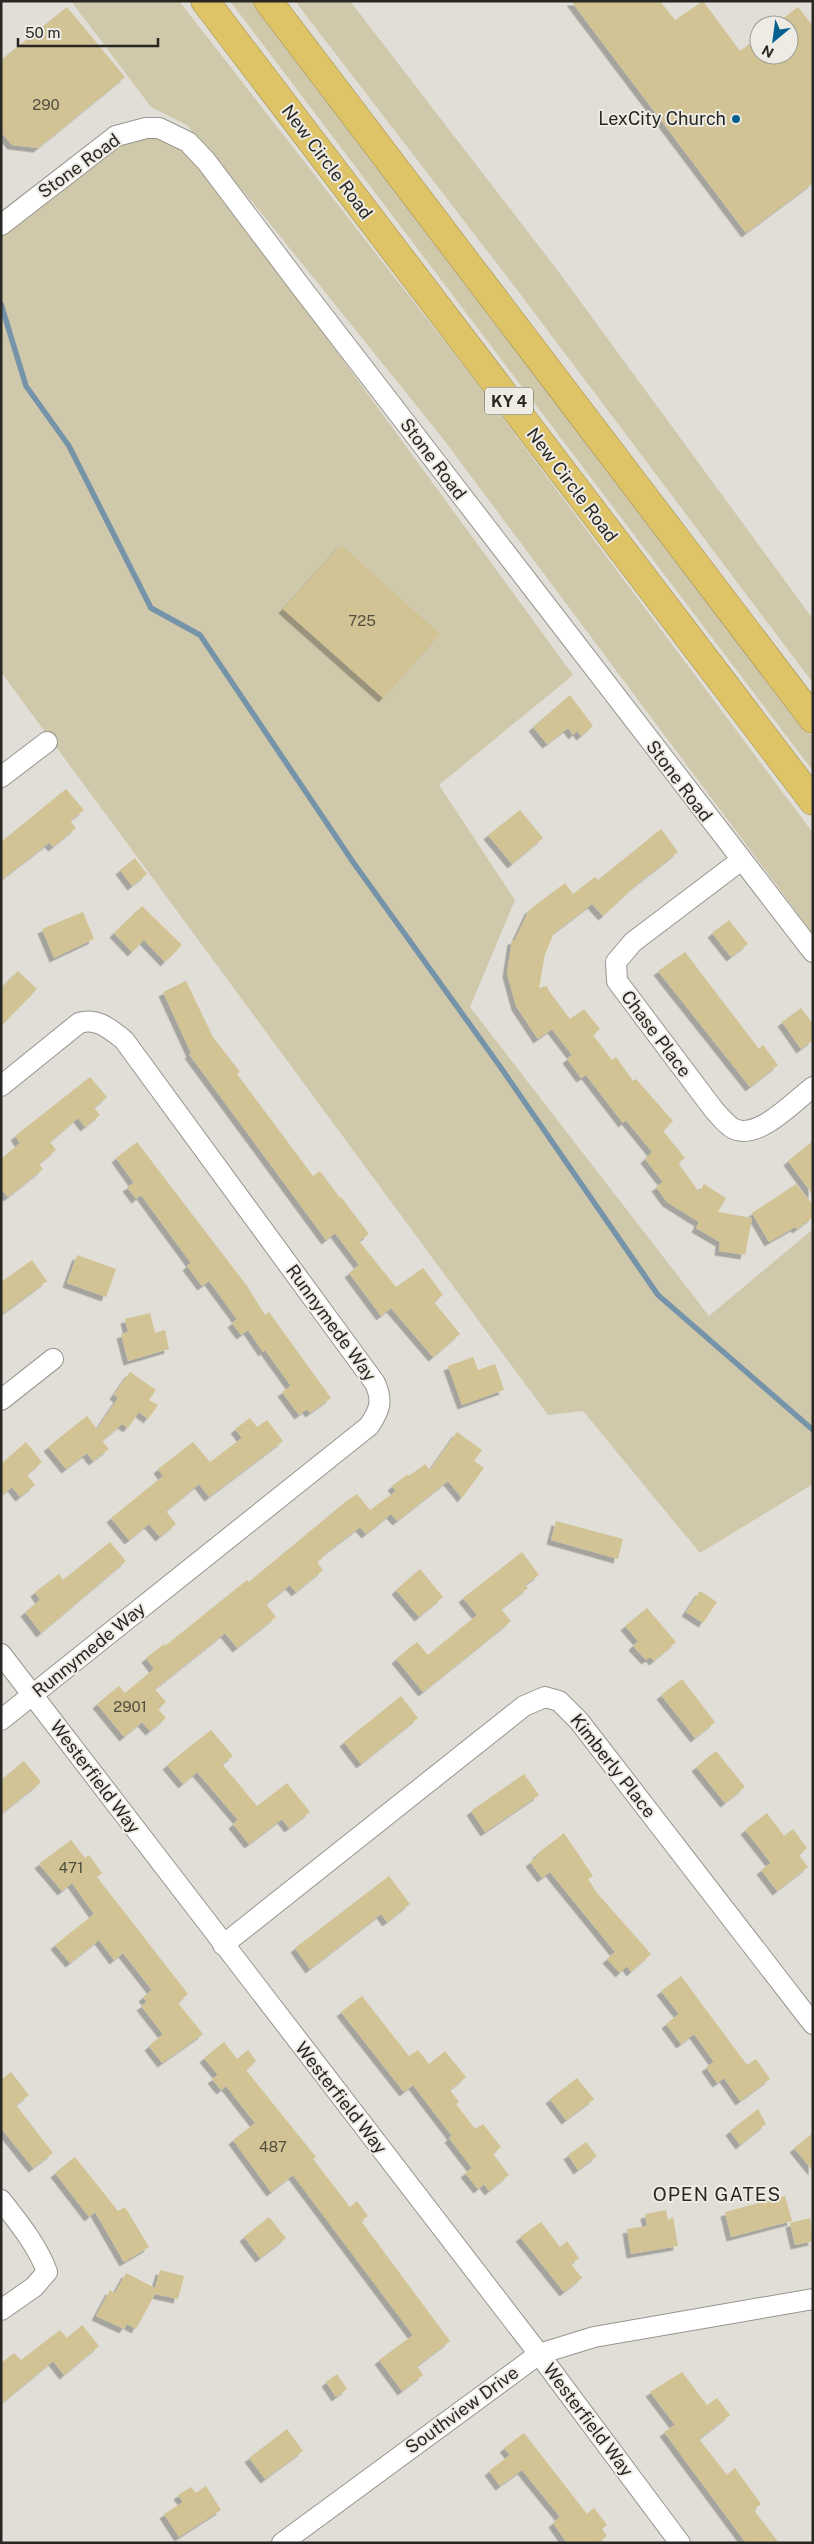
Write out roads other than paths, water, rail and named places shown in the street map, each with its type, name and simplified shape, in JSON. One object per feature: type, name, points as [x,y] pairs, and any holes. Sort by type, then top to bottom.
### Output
[{"type":"highway","name":"New Circle Road","points":[[205,1],[813,801]]},
{"type":"highway","name":"KY 4","points":[[268,1],[813,719]]},
{"type":"street","name":"Stone Road","points":[[4,217],[116,136],[129,131],[159,128],[188,142],[231,192],[740,860],[813,952]]},
{"type":"street","points":[[1,777],[46,742]]},
{"type":"street","name":"Chase Place","points":[[740,860],[633,942],[616,962],[617,981],[714,1110],[733,1129],[744,1132],[761,1128],[813,1087]]},
{"type":"street","name":"Runnymede Way","points":[[1,1086],[79,1023],[87,1020],[109,1028],[124,1040],[375,1383],[381,1404],[379,1411],[369,1426],[1,1720]]},
{"type":"street","points":[[1,1400],[53,1359]]},
{"type":"street","name":"Westerfield Way","points":[[1,1654],[222,1945],[539,2354],[680,2543]]},
{"type":"street","name":"Kimberly Place","points":[[222,1945],[524,1706],[545,1696],[559,1701],[579,1720],[813,2024]]},
{"type":"street","points":[[1,2200],[25,2231],[43,2261],[47,2272],[34,2287],[1,2310]]},
{"type":"street","name":"Southview Drive","points":[[282,2543],[499,2381],[539,2354],[594,2337],[813,2299]]},
{"type":"waterway","points":[[1,304],[26,386],[69,446],[151,608],[200,635],[353,862],[499,1065],[658,1295],[813,1430]]},
{"type":"place","name":"LexCity Church","points":[[736,119]]},
{"type":"district","name":"OPEN GATES","points":[[717,2194]]}]
